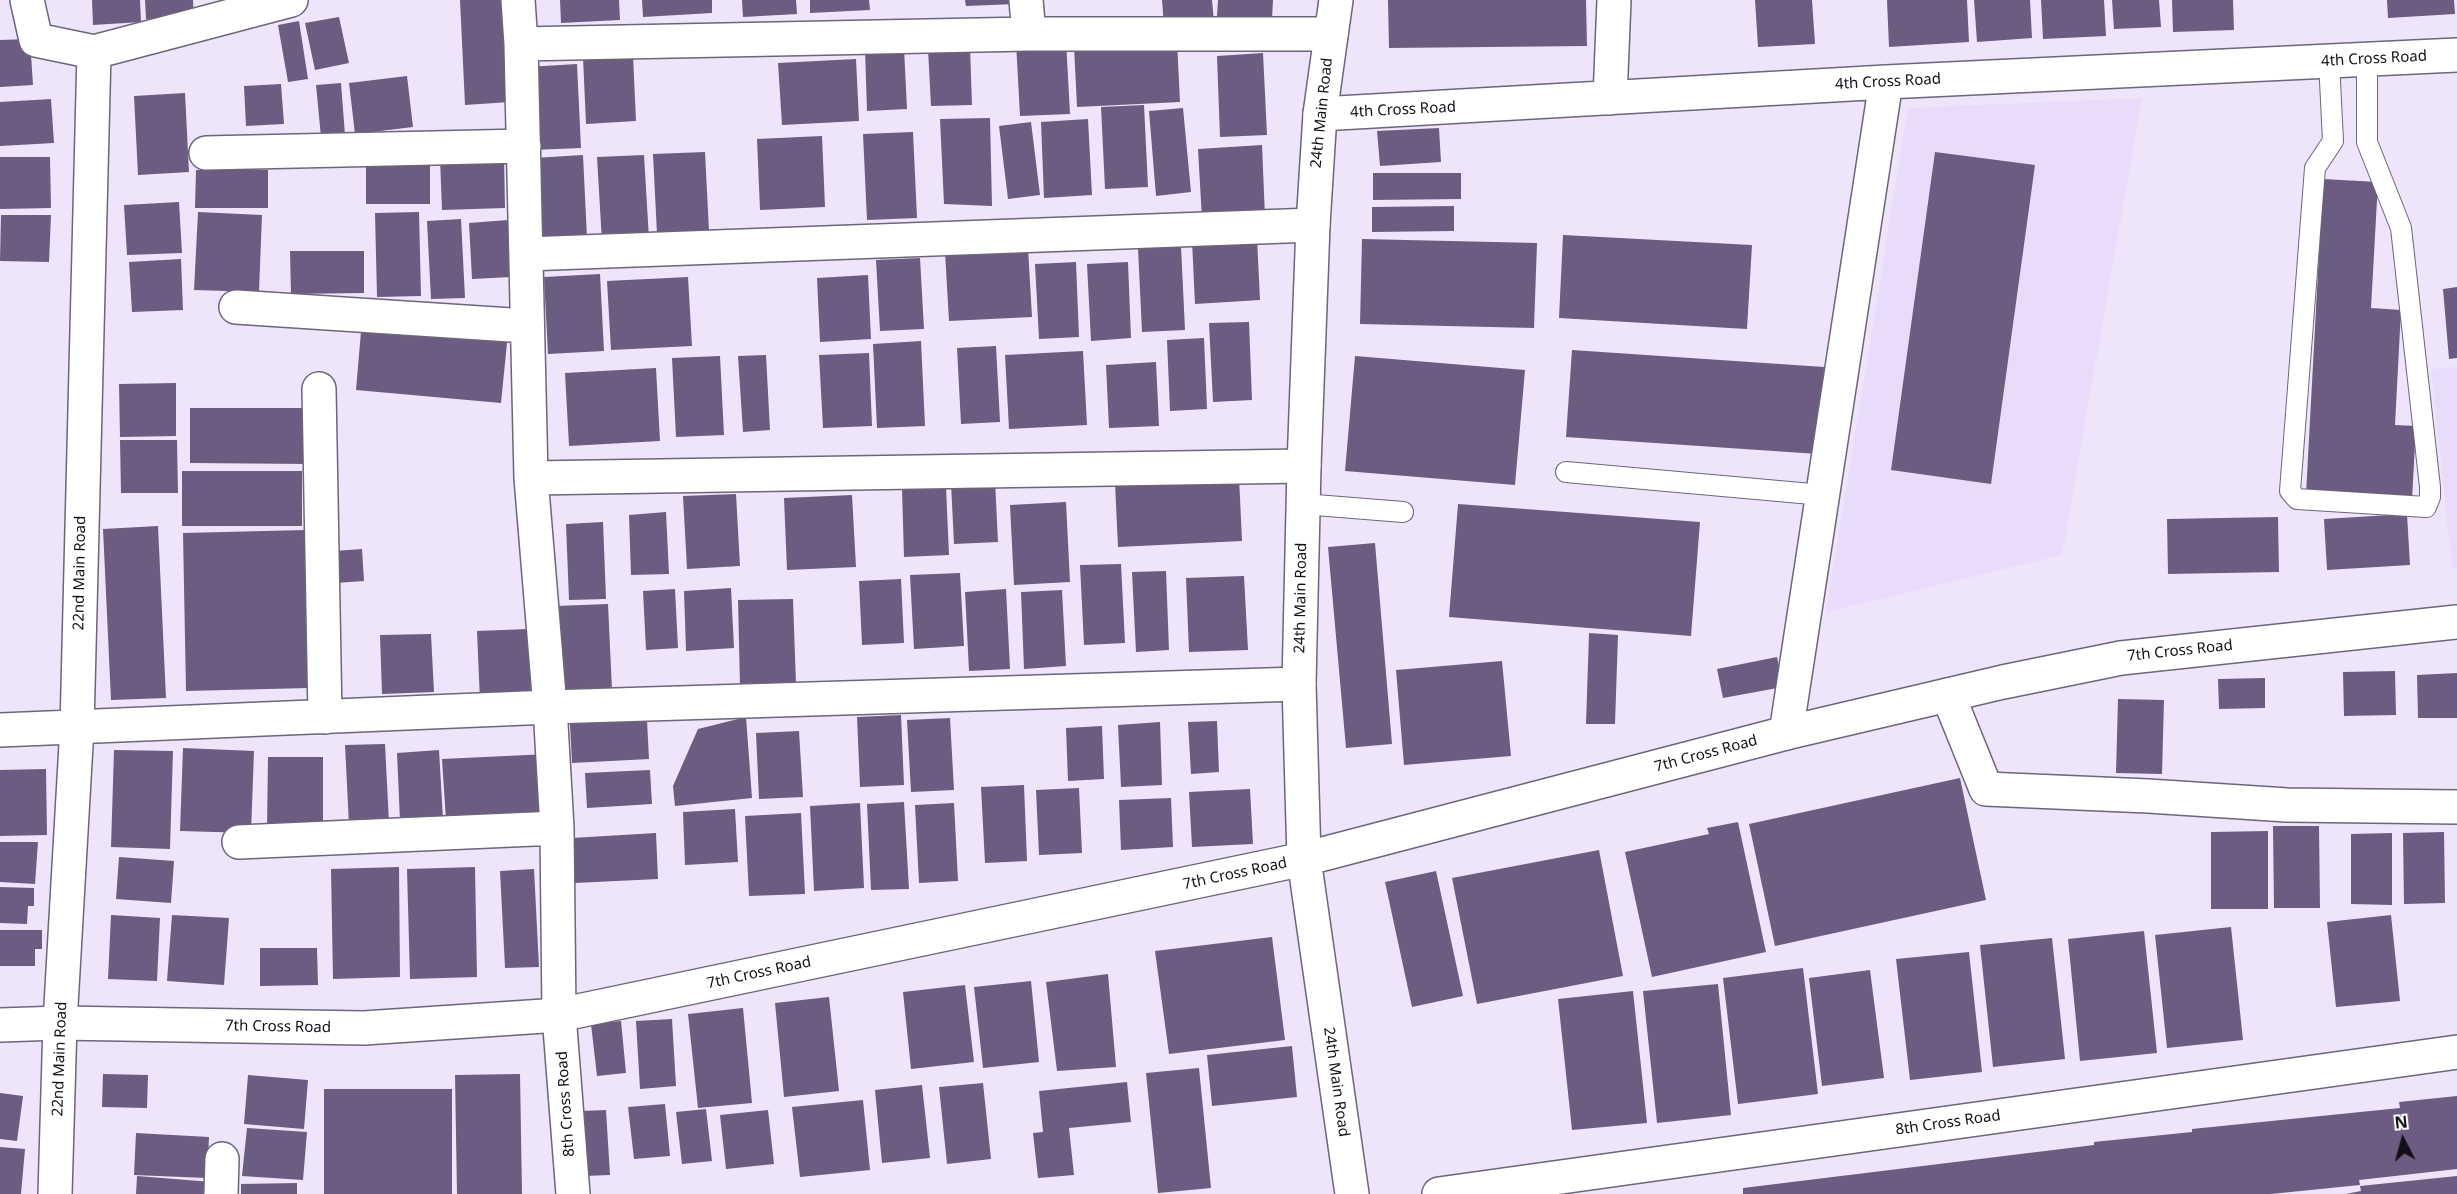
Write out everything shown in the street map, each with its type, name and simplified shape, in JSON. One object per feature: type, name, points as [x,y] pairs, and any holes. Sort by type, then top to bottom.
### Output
[{"type":"street","points":[[27,0],[36,40],[94,52],[291,0]]},
{"type":"street","name":"8th Cross Road","points":[[518,0],[524,146],[531,478],[550,708],[557,828],[559,1015],[573,1194]]},
{"type":"street","points":[[1026,0],[1029,34]]},
{"type":"street","name":"24th Main Road","points":[[1336,0],[1320,114],[1313,225],[1299,684],[1304,859],[1352,1194]]},
{"type":"street","points":[[1610,98],[1614,0]]},
{"type":"street","points":[[521,44],[1029,34],[1331,34]]},
{"type":"street","name":"22nd Main Road","points":[[55,1194],[60,1023],[77,727],[94,52]]},
{"type":"street","name":"4th Cross Road","points":[[1320,114],[1886,82],[2457,55]]},
{"type":"street","points":[[1786,733],[1886,82]]},
{"type":"street","points":[[206,153],[524,146]]},
{"type":"street","points":[[526,254],[1313,225]]},
{"type":"street","points":[[236,307],[526,326]]},
{"type":"street","points":[[319,389],[325,717]]},
{"type":"street","points":[[531,478],[1304,466]]},
{"type":"street","name":"7th Cross Road","points":[[0,1025],[60,1023],[364,1028],[559,1015],[1304,859],[1786,733],[2121,658],[2457,622]]},
{"type":"street","points":[[0,730],[550,708],[1299,684]]},
{"type":"street","points":[[1948,695],[1986,789],[2148,796],[2287,806],[2457,807]]},
{"type":"street","points":[[239,842],[557,828]]},
{"type":"street","name":"8th Cross Road","points":[[1439,1194],[2457,1052]]},
{"type":"street","points":[[221,1194],[222,1159]]},
{"type":"lane","points":[[2329,61],[2333,141],[2315,168],[2290,491],[2297,500],[2426,507],[2430,497],[2430,487],[2401,228],[2367,142],[2367,59]]},
{"type":"lane","points":[[2333,121],[2346,127],[2360,125],[2367,117]]},
{"type":"lane","points":[[1566,472],[1823,495]]},
{"type":"lane","points":[[1303,504],[1403,512]]},
{"type":"shaded area","points":[[2142,98],[2062,555],[1826,612],[1908,108]]},
{"type":"shaded area","points":[[2457,367],[2457,567],[2452,568],[2431,369]]},
{"type":"building","points":[[92,0],[140,0],[141,22],[93,25]]},
{"type":"building","points":[[145,0],[193,0],[194,17],[146,19]]},
{"type":"building","points":[[460,0],[505,0],[510,102],[465,105]]},
{"type":"building","points":[[560,0],[619,0],[620,20],[561,23]]},
{"type":"building","points":[[642,0],[712,0],[712,13],[643,17]]},
{"type":"building","points":[[742,0],[796,0],[797,14],[743,17]]},
{"type":"building","points":[[810,0],[869,0],[870,10],[810,13]]},
{"type":"building","points":[[965,0],[1016,0],[1016,4],[966,6]]},
{"type":"building","points":[[1162,0],[1212,0],[1214,22],[1164,26]]},
{"type":"building","points":[[1218,0],[1273,0],[1272,19],[1217,16]]},
{"type":"building","points":[[1388,0],[1586,0],[1587,46],[1389,48]]},
{"type":"building","points":[[1755,0],[1812,0],[1815,44],[1758,47]]},
{"type":"building","points":[[1887,0],[1967,0],[1969,42],[1889,47]]},
{"type":"building","points":[[1974,0],[2030,0],[2032,38],[1977,42]]},
{"type":"building","points":[[2041,0],[2104,0],[2106,36],[2043,39]]},
{"type":"building","points":[[2112,0],[2159,0],[2161,27],[2114,29]]},
{"type":"building","points":[[2172,0],[2233,0],[2234,30],[2173,32]]},
{"type":"building","points":[[2387,0],[2454,0],[2455,14],[2388,18]]},
{"type":"building","points":[[339,17],[349,63],[315,70],[305,23]]},
{"type":"building","points":[[299,21],[308,79],[288,82],[278,25]]},
{"type":"building","points":[[30,39],[33,85],[0,87],[0,40]]},
{"type":"building","points":[[1066,40],[1070,114],[1020,116],[1016,42]]},
{"type":"building","points":[[1177,41],[1180,102],[1077,107],[1074,46]]},
{"type":"building","points":[[970,47],[972,105],[931,106],[928,49]]},
{"type":"building","points":[[904,48],[907,109],[867,111],[865,50]]},
{"type":"building","points":[[1263,53],[1267,135],[1220,137],[1217,56]]},
{"type":"building","points":[[633,55],[636,121],[586,124],[583,57]]},
{"type":"building","points":[[856,59],[859,121],[782,125],[778,63]]},
{"type":"building","points":[[577,64],[581,148],[532,150],[527,67]]},
{"type":"building","points":[[407,76],[413,127],[355,134],[349,83]]},
{"type":"building","points":[[341,83],[345,135],[321,137],[316,85]]},
{"type":"building","points":[[281,84],[284,124],[246,126],[244,86]]},
{"type":"building","points":[[185,93],[189,172],[138,175],[134,96]]},
{"type":"building","points":[[51,99],[54,143],[0,146],[0,102]]},
{"type":"building","points":[[1144,105],[1148,187],[1105,189],[1101,107]]},
{"type":"building","points":[[1183,108],[1191,192],[1156,196],[1149,111]]},
{"type":"building","points":[[990,118],[992,206],[944,204],[940,119]]},
{"type":"building","points":[[1088,119],[1092,195],[1044,198],[1041,122]]},
{"type":"building","points":[[1031,122],[1040,195],[1008,199],[999,126]]},
{"type":"building","points":[[1439,128],[1441,162],[1380,166],[1377,131]]},
{"type":"building","points":[[913,132],[917,218],[867,220],[863,134]]},
{"type":"building","points":[[822,136],[825,207],[760,210],[757,139]]},
{"type":"building","points":[[1262,145],[1265,217],[1202,219],[1198,149]]},
{"type":"building","points":[[705,152],[709,231],[657,234],[653,154]]},
{"type":"building","points":[[1935,152],[2035,165],[1991,484],[1891,470]]},
{"type":"building","points":[[583,155],[587,238],[537,241],[533,158]]},
{"type":"building","points":[[644,155],[649,239],[602,242],[597,157]]},
{"type":"building","points":[[504,156],[505,208],[442,210],[440,159]]},
{"type":"building","points":[[0,157],[50,157],[51,208],[0,209]]},
{"type":"building","points":[[366,162],[430,162],[430,204],[366,204]]},
{"type":"building","points":[[196,170],[268,170],[268,208],[195,208]]},
{"type":"building","points":[[1373,173],[1461,173],[1461,199],[1373,200]]},
{"type":"building","points":[[2323,179],[2378,182],[2371,308],[2401,310],[2395,425],[2416,426],[2412,500],[2306,494]]},
{"type":"building","points":[[179,202],[182,253],[127,255],[124,205]]},
{"type":"building","points":[[1454,206],[1454,231],[1372,232],[1372,207]]},
{"type":"building","points":[[198,212],[262,215],[259,292],[194,290]]},
{"type":"building","points":[[419,212],[421,296],[377,297],[375,213]]},
{"type":"building","points":[[1,215],[51,215],[49,262],[0,261]]},
{"type":"building","points":[[461,219],[465,298],[431,299],[427,221]]},
{"type":"building","points":[[508,220],[511,277],[472,279],[469,223]]},
{"type":"building","points":[[1563,235],[1752,245],[1747,329],[1559,318]]},
{"type":"building","points":[[1257,238],[1260,300],[1195,304],[1192,241]]},
{"type":"building","points":[[1362,239],[1537,243],[1534,328],[1360,324]]},
{"type":"building","points":[[1181,246],[1185,330],[1142,332],[1138,248]]},
{"type":"building","points":[[1028,248],[1032,317],[949,321],[945,252]]},
{"type":"building","points":[[290,251],[364,251],[364,293],[291,294]]},
{"type":"building","points":[[920,258],[924,329],[880,331],[876,260]]},
{"type":"building","points":[[181,259],[183,310],[132,312],[129,262]]},
{"type":"building","points":[[1076,262],[1079,337],[1039,339],[1035,264]]},
{"type":"building","points":[[1128,262],[1131,338],[1091,341],[1087,264]]},
{"type":"building","points":[[600,274],[604,351],[548,354],[544,277]]},
{"type":"building","points":[[868,275],[871,339],[820,342],[817,278]]},
{"type":"building","points":[[688,277],[692,346],[611,350],[607,281]]},
{"type":"building","points":[[2457,287],[2457,358],[2449,359],[2443,289]]},
{"type":"building","points":[[362,320],[508,333],[501,403],[356,390]]},
{"type":"building","points":[[1249,322],[1252,400],[1213,402],[1209,323]]},
{"type":"building","points":[[1204,338],[1207,409],[1170,411],[1167,340]]},
{"type":"building","points":[[921,341],[925,426],[877,428],[873,344]]},
{"type":"building","points":[[996,346],[1000,422],[961,424],[957,348]]},
{"type":"building","points":[[1572,350],[1824,367],[1818,454],[1566,437]]},
{"type":"building","points":[[1083,351],[1087,425],[1009,429],[1005,355]]},
{"type":"building","points":[[869,353],[872,426],[823,428],[819,355]]},
{"type":"building","points":[[766,355],[770,430],[743,432],[738,356]]},
{"type":"building","points":[[720,356],[724,435],[676,437],[672,358]]},
{"type":"building","points":[[1355,356],[1525,370],[1515,485],[1345,471]]},
{"type":"building","points":[[1156,362],[1159,426],[1109,428],[1106,365]]},
{"type":"building","points":[[656,368],[660,441],[569,446],[565,373]]},
{"type":"building","points":[[176,383],[176,436],[120,437],[119,384]]},
{"type":"building","points":[[190,408],[309,408],[309,464],[190,463]]},
{"type":"building","points":[[120,440],[177,440],[178,493],[121,493]]},
{"type":"building","points":[[182,471],[302,471],[302,526],[182,526]]},
{"type":"building","points":[[1239,477],[1242,541],[1118,547],[1115,483]]},
{"type":"building","points":[[995,480],[998,542],[954,544],[951,483]]},
{"type":"building","points":[[946,487],[949,555],[904,557],[902,489]]},
{"type":"building","points":[[736,494],[740,566],[687,569],[683,496]]},
{"type":"building","points":[[852,495],[856,567],[787,570],[784,498]]},
{"type":"building","points":[[1066,502],[1070,582],[1014,585],[1010,505]]},
{"type":"building","points":[[1458,504],[1700,522],[1691,636],[1449,617]]},
{"type":"building","points":[[666,512],[669,574],[631,575],[629,515]]},
{"type":"building","points":[[2407,514],[2410,565],[2327,570],[2324,519]]},
{"type":"building","points":[[2278,517],[2279,572],[2168,574],[2167,519]]},
{"type":"building","points":[[603,522],[606,599],[569,600],[566,524]]},
{"type":"building","points":[[158,526],[166,698],[111,700],[103,529]]},
{"type":"building","points":[[306,530],[309,688],[186,691],[183,533]]},
{"type":"building","points":[[1375,543],[1392,744],[1346,748],[1328,547]]},
{"type":"building","points":[[362,549],[364,581],[335,583],[334,551]]},
{"type":"building","points":[[1121,564],[1125,643],[1084,645],[1080,565]]},
{"type":"building","points":[[1166,571],[1169,650],[1136,652],[1132,572]]},
{"type":"building","points":[[960,573],[964,646],[914,649],[910,575]]},
{"type":"building","points":[[1244,576],[1248,650],[1189,652],[1186,578]]},
{"type":"building","points":[[901,579],[904,643],[862,645],[859,581]]},
{"type":"building","points":[[731,588],[734,648],[686,651],[684,591]]},
{"type":"building","points":[[675,589],[678,648],[646,650],[643,591]]},
{"type":"building","points":[[1006,589],[1010,669],[969,671],[965,592]]},
{"type":"building","points":[[1062,590],[1066,666],[1024,669],[1021,592]]},
{"type":"building","points":[[793,599],[796,685],[740,687],[738,600]]},
{"type":"building","points":[[608,604],[612,690],[560,692],[556,606]]},
{"type":"building","points":[[528,629],[531,699],[480,701],[477,631]]},
{"type":"building","points":[[1589,633],[1618,635],[1615,724],[1586,724]]},
{"type":"building","points":[[431,634],[434,692],[382,694],[380,635]]},
{"type":"building","points":[[1777,657],[1783,687],[1723,698],[1717,669]]},
{"type":"building","points":[[1502,661],[1511,756],[1404,765],[1396,670]]},
{"type":"building","points":[[2395,671],[2396,715],[2344,716],[2343,672]]},
{"type":"building","points":[[2457,673],[2457,718],[2418,718],[2417,675]]},
{"type":"building","points":[[2265,678],[2265,708],[2219,709],[2218,679]]},
{"type":"building","points":[[2118,699],[2164,700],[2162,774],[2116,773]]},
{"type":"building","points":[[901,715],[904,785],[860,787],[857,717]]},
{"type":"building","points":[[746,717],[752,798],[675,806],[673,786],[698,729]]},
{"type":"building","points":[[950,718],[954,790],[911,792],[907,720]]},
{"type":"building","points":[[647,720],[649,759],[572,763],[570,724]]},
{"type":"building","points":[[1217,721],[1219,772],[1191,774],[1188,722]]},
{"type":"building","points":[[1160,722],[1162,785],[1121,787],[1118,725]]},
{"type":"building","points":[[1102,726],[1104,779],[1068,781],[1066,728]]},
{"type":"building","points":[[799,731],[803,797],[759,799],[756,733]]},
{"type":"building","points":[[385,744],[389,823],[349,825],[345,745]]},
{"type":"building","points":[[183,748],[254,751],[251,833],[180,831]]},
{"type":"building","points":[[114,750],[173,751],[170,849],[111,847]]},
{"type":"building","points":[[439,750],[443,819],[400,821],[397,753]]},
{"type":"building","points":[[548,754],[551,815],[446,820],[442,759]]},
{"type":"building","points":[[268,757],[323,757],[323,829],[267,829]]},
{"type":"building","points":[[46,769],[47,835],[0,836],[0,770]]},
{"type":"building","points":[[650,770],[652,804],[587,808],[585,773]]},
{"type":"building","points":[[1960,778],[1986,900],[1775,946],[1749,824]]},
{"type":"building","points":[[1024,785],[1027,861],[985,863],[981,787]]},
{"type":"building","points":[[1079,788],[1082,853],[1039,855],[1036,790]]},
{"type":"building","points":[[1250,789],[1253,844],[1192,847],[1189,792]]},
{"type":"building","points":[[1171,798],[1173,847],[1121,850],[1119,800]]},
{"type":"building","points":[[904,802],[909,889],[871,890],[867,804]]},
{"type":"building","points":[[860,803],[864,888],[814,891],[810,806]]},
{"type":"building","points":[[954,803],[958,881],[919,883],[915,805]]},
{"type":"building","points":[[735,809],[738,862],[685,865],[683,812]]},
{"type":"building","points":[[801,813],[805,894],[749,896],[745,816]]},
{"type":"building","points":[[1738,822],[1766,952],[1652,977],[1625,852],[1709,834],[1707,828]]},
{"type":"building","points":[[2273,826],[2319,826],[2320,908],[2274,908]]},
{"type":"building","points":[[2268,831],[2268,909],[2211,909],[2211,832]]},
{"type":"building","points":[[2444,832],[2445,903],[2404,904],[2403,833]]},
{"type":"building","points":[[656,833],[658,879],[575,883],[572,838]]},
{"type":"building","points":[[2392,833],[2392,905],[2351,904],[2351,834]]},
{"type":"building","points":[[0,842],[38,842],[35,884],[0,882]]},
{"type":"building","points":[[1599,850],[1623,976],[1477,1004],[1452,878]]},
{"type":"building","points":[[119,857],[174,861],[171,903],[116,899]]},
{"type":"building","points":[[399,867],[400,977],[333,979],[331,869]]},
{"type":"building","points":[[475,867],[477,977],[410,979],[407,869]]},
{"type":"building","points":[[534,869],[539,967],[505,968],[500,871]]},
{"type":"building","points":[[1436,871],[1463,996],[1412,1007],[1385,882]]},
{"type":"building","points":[[0,887],[34,888],[34,906],[28,906],[27,924],[0,923]]},
{"type":"building","points":[[111,915],[160,918],[157,981],[108,979]]},
{"type":"building","points":[[172,915],[229,918],[224,985],[167,981]]},
{"type":"building","points":[[2391,915],[2400,1001],[2336,1007],[2327,922]]},
{"type":"building","points":[[2231,927],[2243,1040],[2167,1048],[2155,935]]},
{"type":"building","points":[[0,930],[42,930],[42,949],[35,949],[35,966],[0,966]]},
{"type":"building","points":[[2144,931],[2157,1053],[2080,1061],[2068,939]]},
{"type":"building","points":[[1272,937],[1285,1040],[1169,1054],[1155,951]]},
{"type":"building","points":[[2052,938],[2065,1059],[1993,1067],[1980,945]]},
{"type":"building","points":[[260,948],[317,948],[318,985],[260,986]]},
{"type":"building","points":[[1969,952],[1982,1072],[1910,1080],[1896,959]]},
{"type":"building","points":[[1803,968],[1818,1094],[1738,1104],[1723,978]]},
{"type":"building","points":[[1870,970],[1884,1078],[1822,1086],[1809,978]]},
{"type":"building","points":[[1108,974],[1116,1067],[1057,1071],[1046,982]]},
{"type":"building","points":[[1031,981],[1039,1062],[983,1068],[974,987]]},
{"type":"building","points":[[1718,984],[1731,1115],[1657,1123],[1643,991]]},
{"type":"building","points":[[965,985],[974,1062],[911,1069],[903,992]]},
{"type":"building","points":[[1633,991],[1647,1123],[1572,1130],[1558,999]]},
{"type":"building","points":[[829,997],[839,1091],[784,1097],[775,1003]]},
{"type":"building","points":[[743,1008],[752,1103],[698,1108],[688,1014]]},
{"type":"building","points":[[672,1019],[676,1086],[640,1089],[636,1021]]},
{"type":"building","points":[[621,1021],[626,1073],[597,1076],[591,1024]]},
{"type":"building","points":[[1292,1046],[1297,1097],[1212,1106],[1207,1055]]},
{"type":"building","points":[[1199,1068],[1211,1188],[1158,1193],[1146,1073]]},
{"type":"building","points":[[103,1074],[148,1075],[147,1108],[102,1107]]},
{"type":"building","points":[[520,1074],[522,1194],[457,1194],[455,1075]]},
{"type":"building","points":[[248,1075],[308,1080],[304,1129],[244,1124]]},
{"type":"building","points":[[1127,1082],[1131,1122],[1069,1128],[1074,1175],[1038,1178],[1033,1133],[1043,1132],[1039,1091]]},
{"type":"building","points":[[983,1083],[991,1159],[947,1164],[939,1087]]},
{"type":"building","points":[[922,1085],[930,1158],[882,1163],[875,1090]]},
{"type":"building","points":[[324,1089],[452,1089],[452,1194],[324,1194]]},
{"type":"building","points":[[0,1093],[23,1096],[17,1141],[0,1139]]},
{"type":"building","points":[[2457,1096],[2457,1169],[2359,1180],[2360,1185],[2271,1194],[1743,1194],[1743,1188],[2094,1145],[2094,1142],[2192,1132],[2192,1129],[2400,1108],[2399,1102]]},
{"type":"building","points":[[863,1100],[870,1170],[800,1177],[792,1107]]},
{"type":"building","points":[[665,1104],[670,1156],[634,1159],[628,1107]]},
{"type":"building","points":[[706,1109],[712,1161],[682,1164],[676,1112]]},
{"type":"building","points":[[606,1110],[610,1175],[584,1176],[581,1111]]},
{"type":"building","points":[[768,1110],[774,1164],[726,1169],[720,1115]]},
{"type":"building","points":[[247,1128],[307,1132],[303,1180],[242,1176]]},
{"type":"building","points":[[136,1133],[209,1137],[207,1178],[134,1175]]},
{"type":"building","points":[[0,1147],[25,1149],[21,1194],[0,1194]]},
{"type":"building","points":[[137,1176],[212,1182],[211,1194],[136,1194]]},
{"type":"building","points":[[2457,1176],[2457,1194],[2346,1194],[2361,1191],[2360,1186]]},
{"type":"building","points":[[297,1183],[297,1194],[241,1194],[241,1184]]}]
